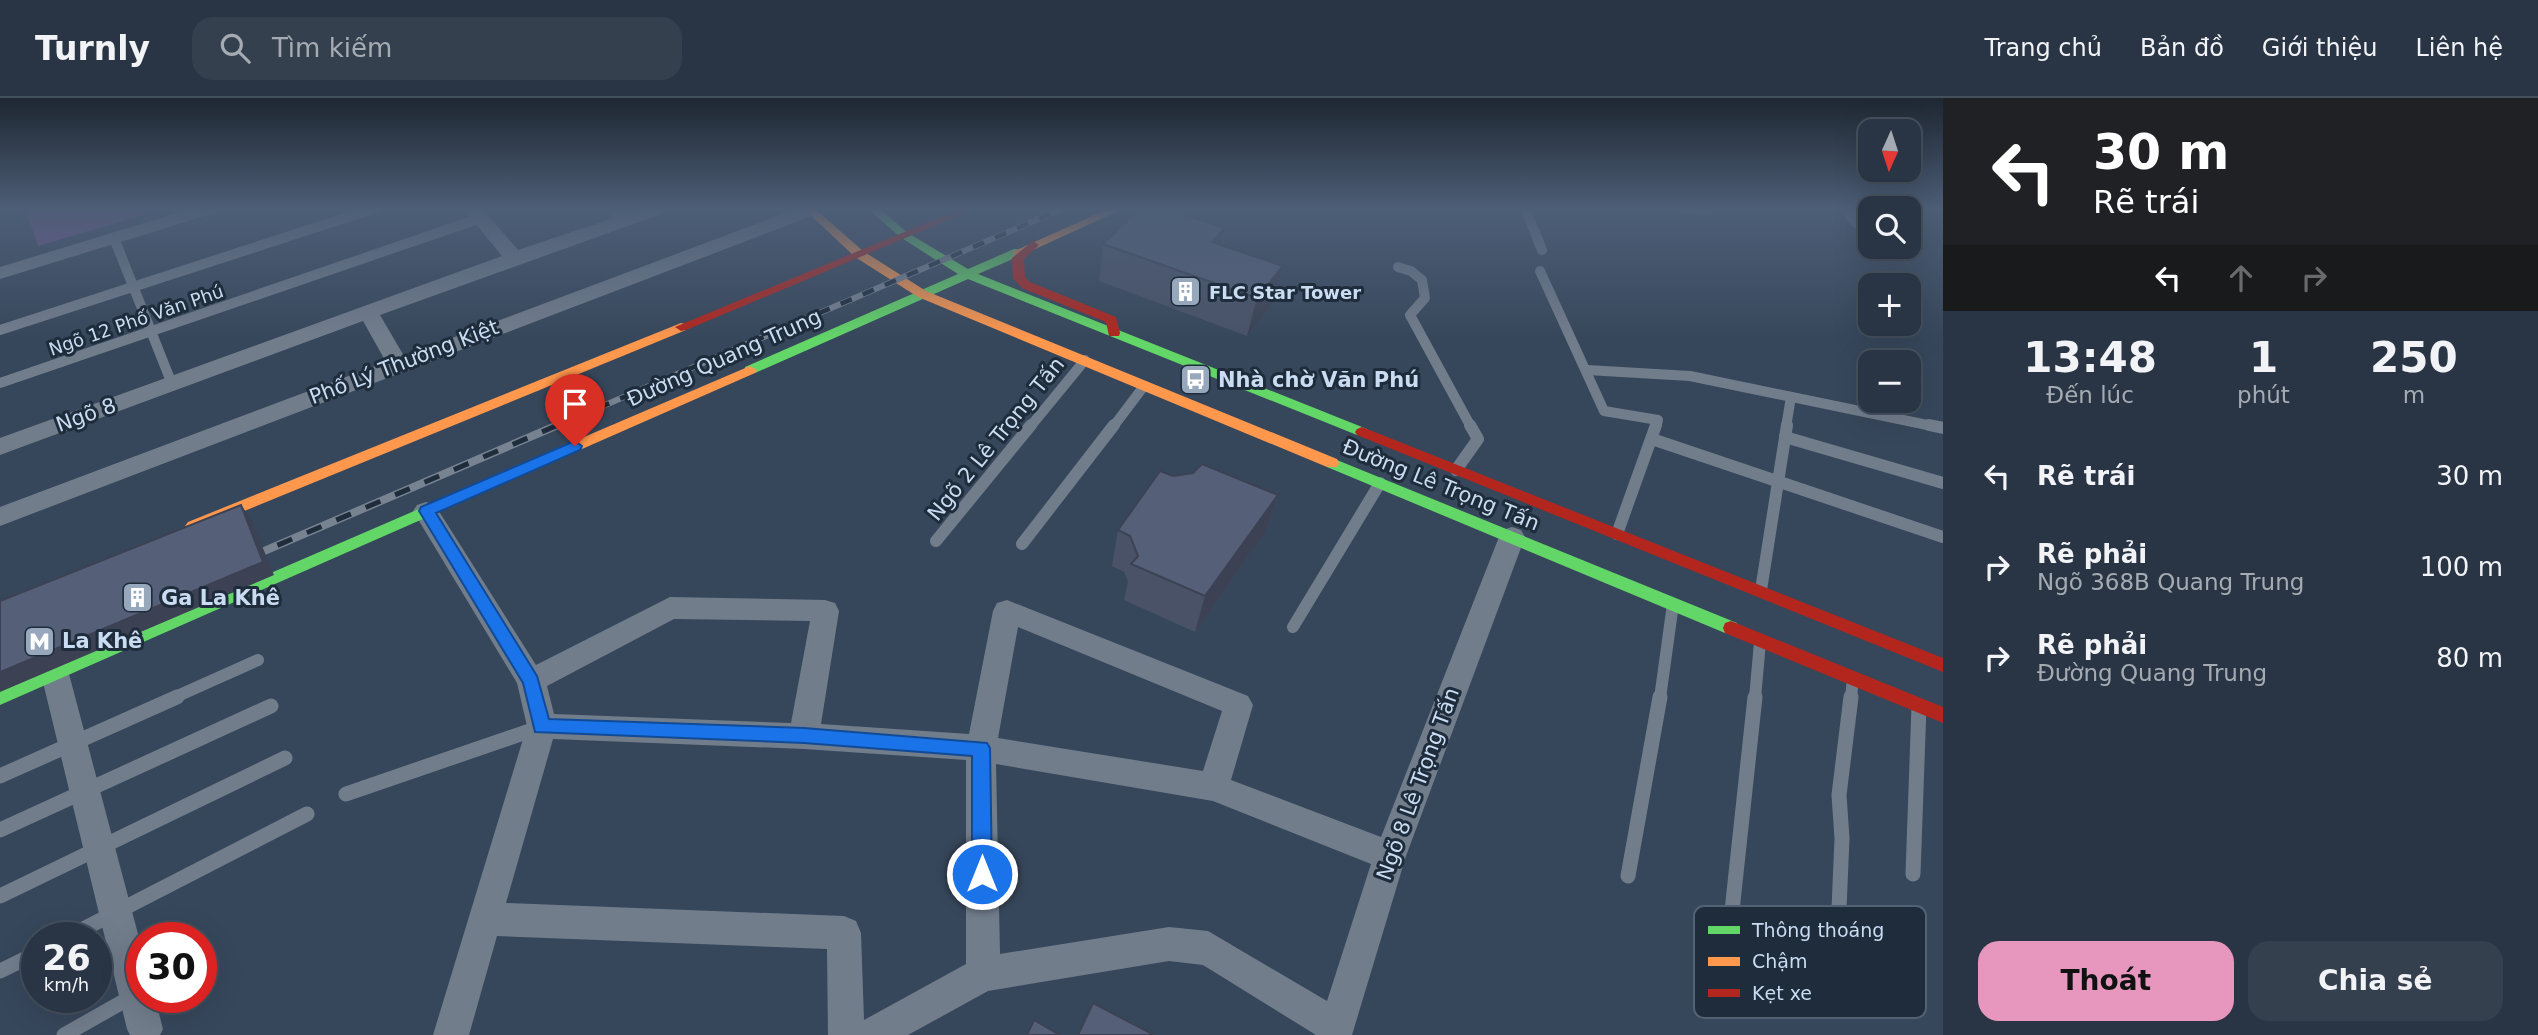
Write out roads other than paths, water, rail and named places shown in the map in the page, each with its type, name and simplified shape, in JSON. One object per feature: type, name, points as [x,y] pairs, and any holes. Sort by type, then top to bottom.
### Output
[{"type":"main road","name":"Đường Lê Trọng Tấn","points":[[857,252],[922,294],[979,298],[1114,333],[1943,665]]},
{"type":"main road","name":"Đường Quang Trung","points":[[180,531],[863,252]]},
{"type":"main road","name":"Đường Lê Trọng Tấn","points":[[932,252],[967,274],[979,298],[1085,360],[1943,715]]},
{"type":"main road","name":"Đường Quang Trung","points":[[0,698],[1018,252]]},
{"type":"main road","points":[[1025,252],[1018,258],[1019,278],[1026,285],[1112,320],[1114,333]]},
{"type":"street","points":[[0,273],[69,252]]},
{"type":"street","points":[[509,252],[514,258]]},
{"type":"street","name":"Ngõ 8","points":[[0,447],[529,252]]},
{"type":"street","name":"Phố Lý Thường Kiệt","points":[[0,517],[696,252]]},
{"type":"street","points":[[368,312],[398,364]]},
{"type":"street","points":[[426,511],[531,681],[542,726],[451,1035]]},
{"type":"street","name":"Ngõ 8 Lê Trọng Tấn","points":[[1340,1032],[1390,856],[1512,537]]},
{"type":"street","points":[[531,681],[670,608],[825,611],[804,736]]},
{"type":"street","points":[[983,974],[981,748],[1007,611],[1238,705],[1214,788]]},
{"type":"street","points":[[55,674],[126,953]]},
{"type":"street","points":[[542,726],[804,736],[981,748],[1214,788],[1390,856]]},
{"type":"street","points":[[487,919],[844,933],[846,1035]]},
{"type":"street","points":[[873,1035],[983,974],[1169,944],[1208,948],[1340,1032]]},
{"type":"street","points":[[141,1013],[145,1029]]},
{"type":"lane","points":[[120,252],[172,384]]},
{"type":"lane","points":[[0,330],[241,252]]},
{"type":"lane","name":"Ngõ 12 Phố Văn Phú","points":[[0,383],[152,332],[371,252]]},
{"type":"lane","points":[[1398,267],[1411,271],[1422,280],[1424,299],[1410,315],[1478,439],[1456,470]]},
{"type":"lane","points":[[1540,271],[1604,411],[1658,420],[1617,534]]},
{"type":"lane","name":"Ngõ 2 Lê Trọng Tấn","points":[[936,541],[1085,360]]},
{"type":"lane","points":[[1587,370],[1690,376],[1943,428]]},
{"type":"lane","points":[[1022,544],[1144,386]]},
{"type":"lane","points":[[1760,592],[1791,397]]},
{"type":"lane","points":[[1785,438],[1943,483]]},
{"type":"lane","points":[[1652,439],[1943,537]]},
{"type":"lane","points":[[1293,627],[1381,482]]},
{"type":"lane","points":[[1628,876],[1666,665],[1673,603]]},
{"type":"lane","points":[[1733,906],[1742,837],[1760,639]]},
{"type":"lane","points":[[0,776],[257,660]]},
{"type":"lane","points":[[1839,906],[1842,838],[1839,795],[1853,678]]},
{"type":"lane","points":[[0,830],[271,706]]},
{"type":"lane","points":[[1913,874],[1919,706]]},
{"type":"lane","points":[[346,794],[542,726]]},
{"type":"lane","points":[[0,896],[101,850],[285,758]]},
{"type":"lane","points":[[97,922],[307,814]]},
{"type":"lane","points":[[0,971],[21,961]]},
{"type":"lane","points":[[64,1035],[126,1000]]},
{"type":"railway","points":[[554,427],[962,252]]},
{"type":"railway","points":[[248,558],[558,425]]},
{"type":"place","name":"FLC Star Tower","points":[[1186,292]]},
{"type":"place","name":"Nhà chờ Văn Phú","points":[[1195,380]]},
{"type":"place","name":"Ga La Khê","points":[[138,598]]},
{"type":"place","name":"La Khê","points":[[39,641]]}]
